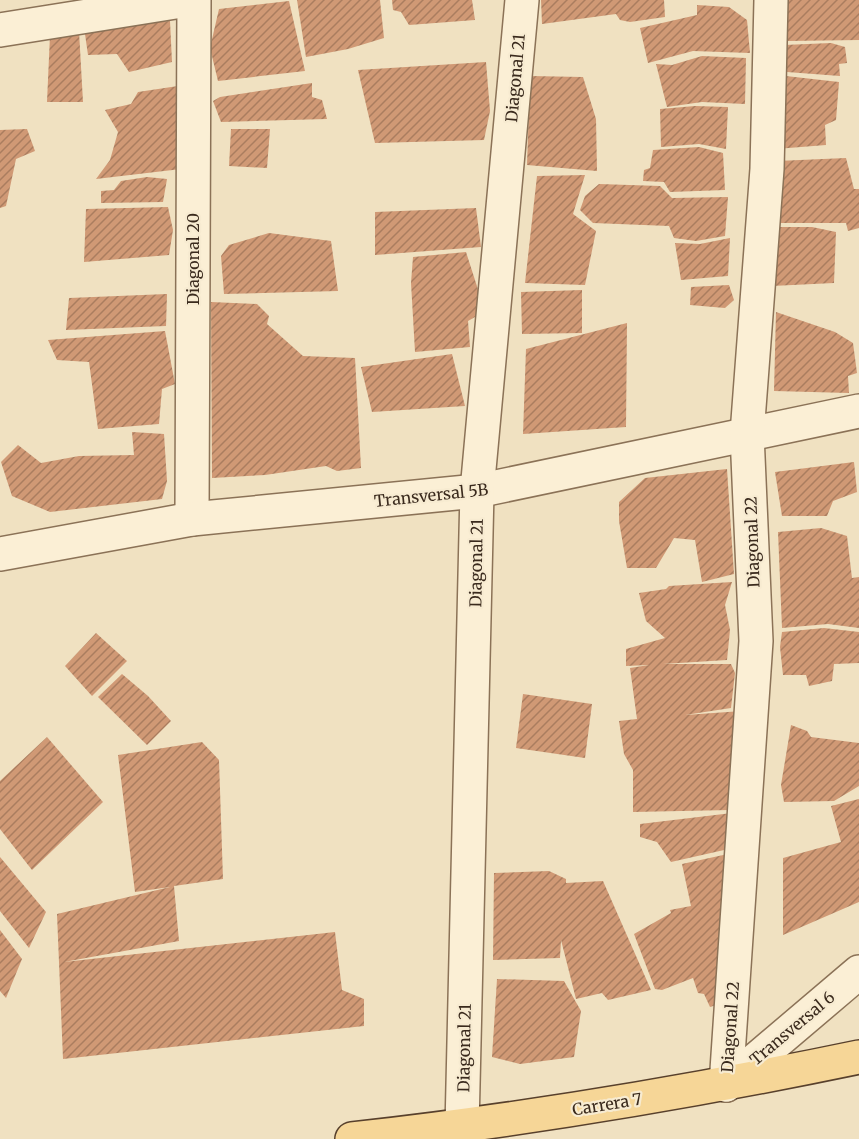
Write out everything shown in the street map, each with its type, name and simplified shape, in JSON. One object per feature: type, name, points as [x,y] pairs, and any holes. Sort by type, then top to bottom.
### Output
[{"type":"main road","name":"Carrera 7","points":[[352,1139],[462,1127],[726,1085],[859,1057]]},
{"type":"street","points":[[0,30],[188,0]]},
{"type":"street","name":"Diagonal 20","points":[[192,519],[194,0]]},
{"type":"street","name":"Diagonal 21","points":[[462,1127],[477,491],[522,0]]},
{"type":"street","name":"Diagonal 22","points":[[726,1085],[756,641],[747,434],[767,169],[771,0]]},
{"type":"street","name":"Transversal 5B","points":[[0,554],[192,519],[477,491],[859,411]]},
{"type":"street","name":"Transversal 6","points":[[726,1085],[859,972]]},
{"type":"building","points":[[297,0],[380,0],[384,38],[348,49],[306,57]]},
{"type":"building","points":[[392,0],[472,0],[475,20],[409,25],[401,12],[393,10]]},
{"type":"building","points":[[541,0],[664,0],[665,17],[630,22],[620,20],[616,14],[542,24]]},
{"type":"building","points":[[784,0],[859,0],[859,40],[788,41]]},
{"type":"building","points":[[289,1],[305,71],[218,81],[210,48],[219,9]]},
{"type":"building","points":[[697,5],[729,7],[747,20],[750,53],[693,51],[648,63],[640,28],[697,15]]},
{"type":"building","points":[[170,21],[172,62],[129,72],[117,54],[88,55],[84,27]]},
{"type":"building","points":[[79,31],[83,102],[47,102],[50,35]]},
{"type":"building","points":[[831,43],[845,47],[847,63],[839,64],[840,76],[787,72],[784,45]]},
{"type":"building","points":[[702,56],[746,58],[745,104],[702,102],[667,107],[656,64],[672,65]]},
{"type":"building","points":[[486,62],[490,111],[484,140],[375,143],[358,70]]},
{"type":"building","points":[[777,75],[839,82],[836,120],[825,125],[826,145],[776,149]]},
{"type":"building","points":[[530,76],[583,77],[596,119],[597,171],[527,165]]},
{"type":"building","points":[[312,83],[312,97],[322,100],[327,119],[221,122],[213,101],[220,97]]},
{"type":"building","points":[[178,86],[181,169],[96,179],[110,160],[118,132],[105,110],[131,104],[138,92]]},
{"type":"building","points":[[695,106],[728,107],[726,149],[699,144],[661,147],[660,109]]},
{"type":"building","points":[[27,129],[35,151],[16,159],[6,206],[0,208],[0,130]]},
{"type":"building","points":[[231,129],[270,129],[267,168],[229,166]]},
{"type":"building","points":[[699,147],[723,153],[725,190],[670,192],[664,182],[643,181],[644,170],[650,168],[653,150]]},
{"type":"building","points":[[846,158],[854,189],[859,189],[859,228],[848,231],[846,223],[773,223],[777,161]]},
{"type":"building","points":[[585,175],[573,214],[596,231],[585,285],[525,283],[537,176]]},
{"type":"building","points":[[147,177],[167,179],[163,202],[101,203],[101,191],[114,190],[121,181]]},
{"type":"building","points":[[599,184],[660,186],[672,198],[728,197],[725,236],[696,241],[674,238],[669,226],[593,223],[580,210],[585,196]]},
{"type":"building","points":[[168,207],[173,230],[169,255],[84,262],[86,209]]},
{"type":"building","points":[[476,208],[481,247],[375,255],[375,212]]},
{"type":"building","points":[[769,227],[812,227],[836,232],[834,283],[772,286]]},
{"type":"building","points":[[269,233],[331,241],[338,291],[224,294],[221,256],[229,245]]},
{"type":"building","points":[[730,238],[728,276],[681,280],[675,243],[700,244]]},
{"type":"building","points":[[466,252],[483,305],[482,313],[468,321],[470,347],[415,352],[411,283],[413,257]]},
{"type":"building","points":[[729,285],[734,300],[725,308],[690,305],[691,287]]},
{"type":"building","points":[[582,290],[582,333],[522,334],[521,292]]},
{"type":"building","points":[[167,294],[166,326],[66,330],[69,298]]},
{"type":"building","points":[[211,302],[257,304],[269,316],[267,324],[303,356],[355,358],[361,468],[337,471],[326,466],[265,475],[212,478]]},
{"type":"building","points":[[776,312],[835,332],[853,343],[857,373],[848,376],[849,393],[774,391]]},
{"type":"building","points":[[627,323],[626,427],[523,434],[526,349]]},
{"type":"building","points":[[165,331],[175,384],[162,389],[159,424],[98,429],[89,362],[57,360],[48,340]]},
{"type":"building","points":[[452,354],[465,406],[372,412],[361,367]]},
{"type":"building","points":[[132,432],[164,434],[167,481],[162,499],[50,512],[12,496],[1,462],[18,445],[41,463],[79,456],[134,455]]},
{"type":"building","points":[[854,462],[857,492],[833,501],[827,516],[782,516],[775,472]]},
{"type":"building","points":[[727,469],[734,574],[702,582],[695,540],[674,538],[656,568],[627,568],[619,521],[619,502],[645,478]]},
{"type":"building","points":[[821,528],[847,536],[852,578],[859,577],[859,628],[828,624],[782,628],[778,532]]},
{"type":"building","points":[[732,582],[725,605],[730,630],[727,660],[663,664],[731,664],[735,673],[731,708],[685,715],[742,711],[730,810],[633,812],[633,770],[624,754],[619,721],[637,719],[630,668],[649,665],[626,666],[626,649],[665,638],[646,621],[639,593],[666,589],[669,586]]},
{"type":"building","points":[[824,628],[859,632],[859,663],[834,664],[832,681],[809,686],[806,675],[783,675],[780,647],[782,632]]},
{"type":"building","points":[[96,633],[127,661],[92,696],[65,666]]},
{"type":"building","points":[[122,674],[148,696],[171,721],[147,745],[98,697]]},
{"type":"building","points":[[523,694],[592,704],[585,758],[516,748]]},
{"type":"building","points":[[791,725],[807,731],[811,737],[859,743],[859,786],[834,801],[784,802],[781,785]]},
{"type":"building","points":[[47,737],[103,802],[32,870],[0,829],[0,781]]},
{"type":"building","points":[[202,742],[219,760],[223,879],[174,886],[179,941],[64,962],[335,932],[342,990],[364,999],[364,1026],[63,1059],[57,914],[170,887],[135,892],[118,755]]},
{"type":"building","points":[[859,799],[859,902],[783,935],[783,858],[841,842],[831,806]]},
{"type":"building","points":[[732,813],[733,848],[671,862],[657,842],[640,837],[640,824]]},
{"type":"building","points":[[737,852],[740,964],[751,976],[744,996],[710,1007],[704,994],[698,993],[693,978],[662,990],[655,989],[634,934],[671,913],[670,910],[691,906],[682,864]]},
{"type":"building","points":[[0,857],[46,912],[29,948],[0,911]]},
{"type":"building","points":[[549,871],[566,879],[566,883],[603,881],[651,990],[608,1000],[602,993],[576,999],[561,940],[560,958],[493,960],[494,873]]},
{"type":"building","points":[[0,930],[22,959],[6,998],[0,991]]},
{"type":"building","points":[[497,979],[564,981],[581,1011],[574,1057],[520,1064],[492,1057]]}]
